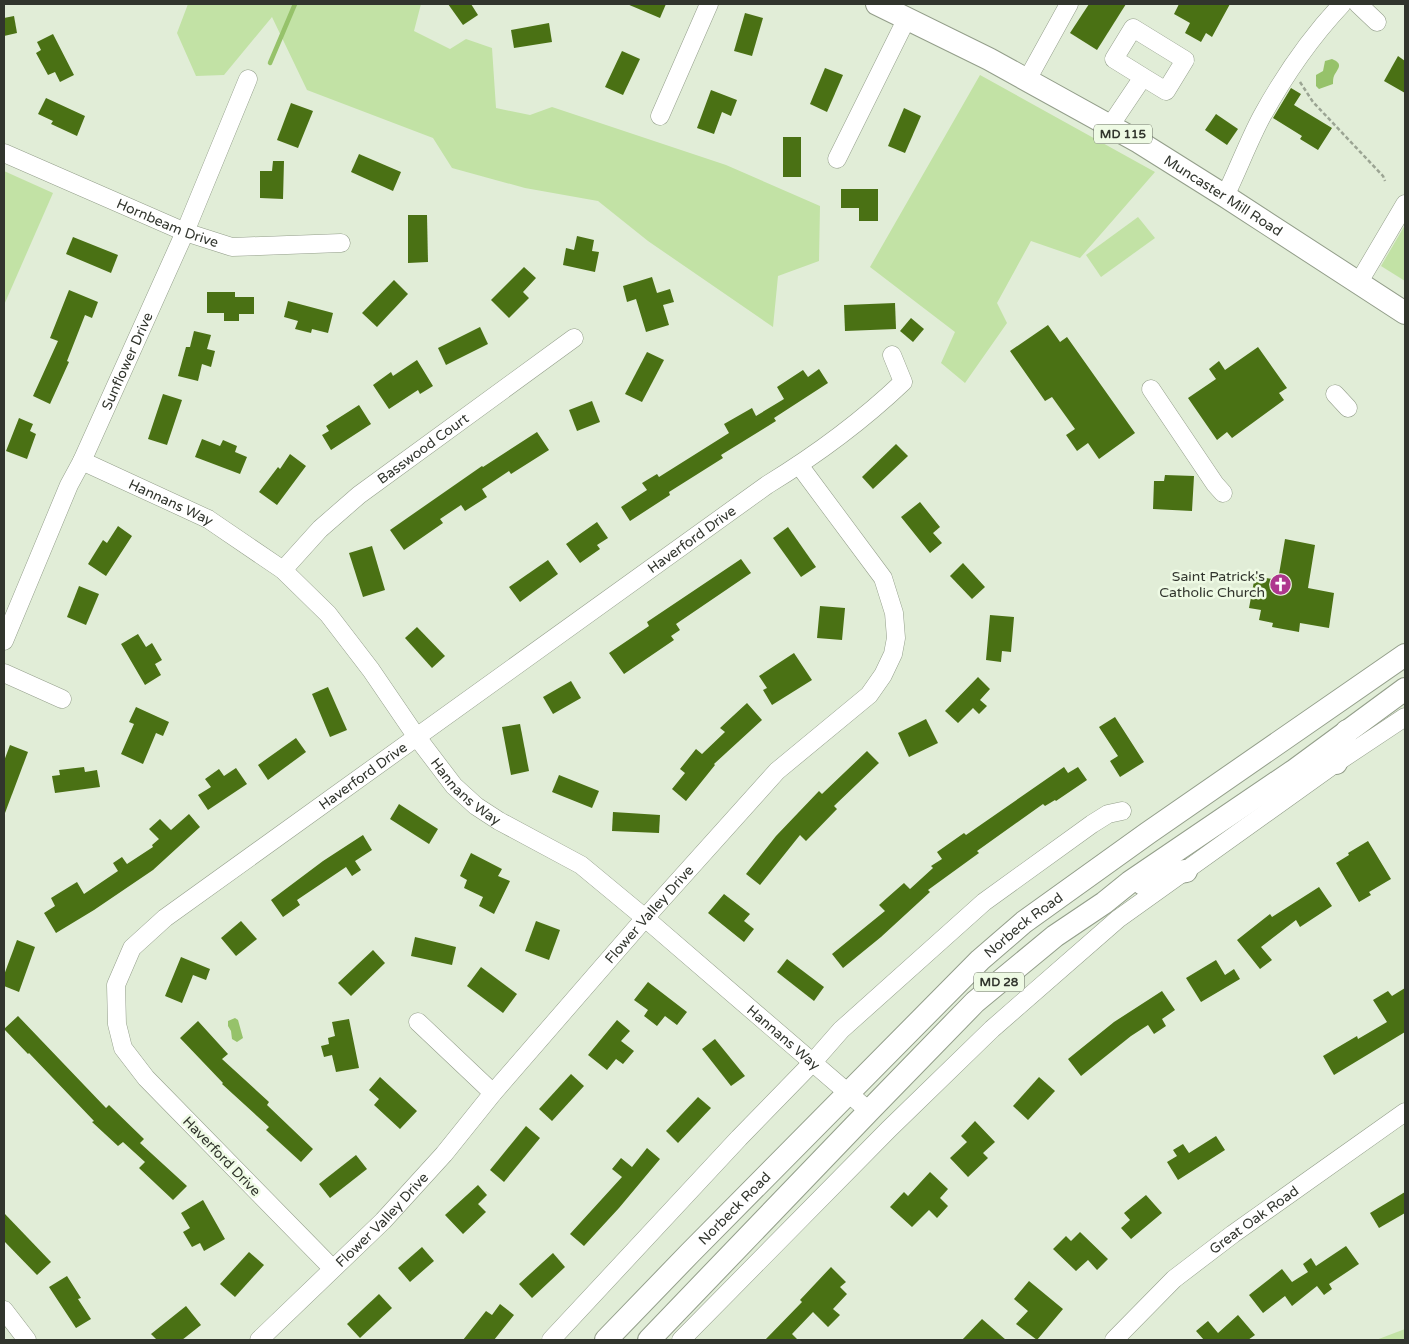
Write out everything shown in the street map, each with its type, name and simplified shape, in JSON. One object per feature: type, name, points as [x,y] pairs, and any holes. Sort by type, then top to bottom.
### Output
[{"type":"main road","name":"Muncaster Mill Road","points":[[877,4],[990,59],[1110,126],[1404,309]]},
{"type":"main road","name":"Norbeck Road","points":[[606,1340],[980,960],[1024,922],[1148,832],[1405,655]]},
{"type":"main road","points":[[1365,717],[1369,698],[1405,670]]},
{"type":"main road","name":"Norbeck Road","points":[[649,1340],[975,1002],[1054,936],[1295,770],[1405,689]]},
{"type":"main road","points":[[1336,763],[1347,731]]},
{"type":"main road","points":[[1104,903],[1164,874],[1186,871]]},
{"type":"street","points":[[660,116],[709,4]]},
{"type":"street","points":[[1027,80],[1068,4]]},
{"type":"street","points":[[1225,196],[1262,115],[1320,27],[1342,4]]},
{"type":"street","points":[[1358,4],[1378,22]]},
{"type":"street","points":[[837,160],[907,18]]},
{"type":"street","points":[[1110,126],[1143,77]]},
{"type":"street","name":"Sunflower Drive","points":[[4,641],[69,485],[82,461],[185,232],[248,79]]},
{"type":"street","name":"Hornbeam Drive","points":[[4,153],[185,232],[232,247],[341,243]]},
{"type":"street","points":[[1359,282],[1405,204]]},
{"type":"street","name":"Basswood Court","points":[[283,570],[320,529],[359,495],[574,338]]},
{"type":"street","name":"Haverford Drive","points":[[332,1268],[146,1078],[122,1048],[117,1024],[116,985],[132,948],[164,918],[759,491],[799,465],[876,408],[903,382],[892,355]]},
{"type":"street","points":[[1151,389],[1223,493]]},
{"type":"street","points":[[1335,394],[1348,408]]},
{"type":"street","name":"Hannans Way","points":[[82,461],[208,519],[283,570],[328,614],[371,670],[416,736],[454,786],[476,806],[499,822],[581,865],[869,1111]]},
{"type":"street","name":"Flower Valley Drive","points":[[258,1340],[383,1221],[444,1154],[493,1093],[645,918],[777,771],[869,695],[883,675],[893,654],[896,638],[894,613],[883,578],[799,465]]},
{"type":"street","points":[[4,673],[62,699]]},
{"type":"street","points":[[681,1340],[882,1136],[992,1029],[1118,919],[1336,763],[1405,717]]},
{"type":"street","points":[[550,1340],[841,1030],[984,902],[1092,824],[1108,814],[1122,811]]},
{"type":"street","points":[[418,1022],[493,1093]]},
{"type":"street","name":"Great Oak Road","points":[[1114,1340],[1174,1279],[1233,1234],[1405,1112]]},
{"type":"street","points":[[4,1310],[28,1340]]},
{"type":"path","points":[[1288,74],[1301,82],[1313,102],[1383,176],[1385,181]]},
{"type":"shaded area","points":[[188,4],[421,4],[414,31],[450,49],[466,39],[492,48],[496,108],[530,115],[552,107],[726,165],[820,206],[819,261],[778,276],[773,327],[648,241],[598,201],[525,188],[452,168],[433,138],[307,90],[272,17],[224,75],[196,76],[177,33]]},
{"type":"shaded area","points":[[1332,59],[1339,64],[1333,84],[1319,89],[1316,86],[1316,75],[1323,71],[1325,61]]},
{"type":"shaded area","points":[[980,75],[1155,172],[1080,258],[1031,241],[997,303],[1007,323],[965,383],[941,363],[955,332],[870,267]]},
{"type":"shaded area","points":[[4,171],[53,193],[4,305]]},
{"type":"shaded area","points":[[1138,217],[1155,238],[1101,277],[1086,255]]},
{"type":"shaded area","points":[[1405,225],[1405,281],[1381,266]]},
{"type":"shaded area","points":[[235,1018],[238,1020],[243,1038],[237,1042],[232,1039],[228,1026],[228,1021]]},
{"type":"shaded area","points":[[1405,1329],[1405,1340],[1376,1340]]},
{"type":"building","points":[[448,4],[471,4],[478,15],[463,25]]},
{"type":"building","points":[[627,4],[666,4],[660,18]]},
{"type":"building","points":[[1089,4],[1126,4],[1097,50],[1070,33]]},
{"type":"building","points":[[1179,4],[1230,4],[1212,37],[1206,33],[1201,42],[1185,33],[1190,23],[1174,14]]},
{"type":"building","points":[[745,13],[763,18],[752,56],[734,51]]},
{"type":"building","points":[[14,16],[17,33],[4,36],[4,18]]},
{"type":"building","points":[[549,23],[552,42],[514,48],[511,30]]},
{"type":"building","points":[[53,34],[74,75],[60,82],[55,72],[48,75],[36,53],[41,50],[37,42]]},
{"type":"building","points":[[622,51],[640,59],[623,95],[605,87]]},
{"type":"building","points":[[1398,56],[1405,61],[1405,93],[1384,81]]},
{"type":"building","points":[[825,68],[843,75],[827,112],[810,104]]},
{"type":"building","points":[[1291,88],[1301,94],[1294,105],[1332,128],[1318,150],[1300,139],[1302,136],[1273,118]]},
{"type":"building","points":[[711,90],[737,100],[731,116],[722,112],[714,134],[697,128]]},
{"type":"building","points":[[46,98],[85,116],[77,136],[51,124],[53,121],[38,114]]},
{"type":"building","points":[[291,103],[313,111],[298,148],[277,140]]},
{"type":"building","points":[[904,108],[921,116],[905,153],[888,146]]},
{"type":"building","points":[[1216,114],[1238,129],[1227,145],[1205,130]]},
{"type":"building","points":[[783,137],[801,137],[801,177],[783,177]]},
{"type":"building","points":[[359,154],[401,172],[393,191],[351,172]]},
{"type":"building","points":[[273,161],[284,161],[283,199],[260,198],[260,171],[272,171]]},
{"type":"building","points":[[841,189],[878,189],[878,221],[859,221],[859,208],[841,208]]},
{"type":"building","points":[[408,215],[427,215],[428,262],[408,263]]},
{"type":"building","points":[[577,236],[594,240],[592,251],[599,252],[595,272],[563,265],[566,248],[574,250]]},
{"type":"building","points":[[73,237],[118,255],[111,273],[66,254]]},
{"type":"building","points":[[524,267],[536,278],[523,292],[529,298],[509,318],[491,300]]},
{"type":"building","points":[[652,277],[657,293],[670,289],[674,302],[663,305],[669,325],[646,332],[636,299],[627,302],[623,286]]},
{"type":"building","points":[[394,280],[408,294],[377,327],[362,313]]},
{"type":"building","points":[[69,290],[98,302],[92,318],[85,315],[67,361],[69,362],[50,404],[33,396],[58,341],[50,338]]},
{"type":"building","points":[[207,292],[235,292],[235,297],[254,297],[254,314],[239,314],[239,321],[224,321],[224,313],[207,313]]},
{"type":"building","points":[[288,301],[333,313],[328,333],[312,329],[311,333],[295,329],[298,321],[284,317]]},
{"type":"building","points":[[895,303],[896,329],[845,331],[844,305]]},
{"type":"building","points":[[911,318],[924,329],[913,342],[900,331]]},
{"type":"building","points":[[1048,325],[1060,342],[1067,337],[1135,433],[1099,459],[1088,443],[1077,451],[1066,435],[1075,429],[1052,397],[1045,401],[1010,351]]},
{"type":"building","points":[[480,327],[488,344],[446,365],[438,348]]},
{"type":"building","points":[[194,331],[211,335],[207,349],[215,351],[211,367],[202,364],[198,381],[178,376],[186,347],[190,347]]},
{"type":"building","points":[[1258,347],[1287,388],[1279,393],[1284,400],[1232,438],[1227,432],[1217,440],[1188,398],[1216,379],[1209,369],[1219,361],[1225,370]]},
{"type":"building","points":[[647,352],[664,360],[642,402],[625,394]]},
{"type":"building","points":[[417,360],[433,386],[420,394],[418,390],[389,409],[373,385],[391,372],[393,376]]},
{"type":"building","points":[[819,369],[828,383],[774,418],[776,421],[721,455],[723,458],[669,492],[670,495],[630,521],[621,507],[647,490],[642,483],[657,474],[659,477],[729,433],[724,424],[752,408],[756,416],[784,399],[777,387],[803,370],[808,377]]},
{"type":"building","points":[[163,394],[182,400],[167,445],[148,439]]},
{"type":"building","points":[[592,401],[600,422],[577,431],[569,410]]},
{"type":"building","points":[[359,405],[371,424],[331,450],[322,435],[329,431],[326,426]]},
{"type":"building","points":[[19,418],[33,424],[30,431],[36,434],[27,459],[6,451]]},
{"type":"building","points":[[537,432],[549,450],[511,474],[509,471],[482,489],[487,497],[465,511],[461,505],[440,519],[443,523],[404,550],[390,530],[482,466]]},
{"type":"building","points":[[202,439],[220,446],[223,440],[237,446],[235,452],[247,457],[240,474],[195,457]]},
{"type":"building","points":[[896,444],[908,456],[873,489],[862,477]]},
{"type":"building","points":[[290,454],[306,466],[277,505],[259,492],[278,467],[280,469]]},
{"type":"building","points":[[1165,475],[1194,476],[1192,511],[1153,509],[1154,481],[1164,481]]},
{"type":"building","points":[[920,502],[940,527],[933,533],[942,543],[930,553],[901,517]]},
{"type":"building","points":[[597,522],[608,538],[597,545],[600,549],[580,563],[566,544]]},
{"type":"building","points":[[118,526],[132,536],[106,576],[88,564],[103,540],[107,543]]},
{"type":"building","points":[[788,527],[816,567],[801,577],[773,538]]},
{"type":"building","name":"Saint Patrick's Catholic Church","points":[[1285,539],[1315,545],[1308,588],[1334,593],[1329,628],[1300,623],[1299,632],[1272,627],[1273,623],[1259,620],[1261,610],[1249,608],[1255,576],[1278,580]]},
{"type":"building","points":[[372,546],[385,590],[363,597],[349,553]]},
{"type":"building","points":[[741,559],[751,573],[676,624],[680,630],[671,636],[674,640],[624,674],[609,653],[649,626],[647,622]]},
{"type":"building","points":[[548,560],[558,574],[520,602],[509,587]]},
{"type":"building","points":[[963,563],[985,587],[972,599],[950,576]]},
{"type":"building","points":[[79,586],[99,594],[86,625],[67,617]]},
{"type":"building","points":[[820,606],[845,608],[842,640],[817,638]]},
{"type":"building","points":[[990,615],[1014,617],[1011,652],[1002,651],[1001,662],[986,660]]},
{"type":"building","points":[[417,627],[445,656],[432,668],[405,638]]},
{"type":"building","points":[[138,634],[146,647],[152,643],[162,660],[155,664],[161,675],[145,685],[121,644]]},
{"type":"building","points":[[794,653],[812,680],[772,705],[763,690],[767,688],[759,676]]},
{"type":"building","points":[[978,677],[990,689],[980,700],[987,706],[979,714],[973,708],[958,723],[945,711]]},
{"type":"building","points":[[571,681],[581,698],[553,714],[543,697]]},
{"type":"building","points":[[328,687],[347,730],[330,737],[312,694]]},
{"type":"building","points":[[747,703],[762,720],[714,764],[686,801],[672,789],[685,773],[680,769],[696,749],[702,754],[725,732],[720,728]]},
{"type":"building","points":[[136,707],[169,722],[163,736],[156,733],[143,764],[121,754],[134,724],[129,722]]},
{"type":"building","points":[[1115,717],[1144,762],[1120,777],[1110,761],[1118,756],[1099,727]]},
{"type":"building","points":[[926,719],[938,743],[909,757],[898,733]]},
{"type":"building","points":[[520,724],[529,771],[511,775],[502,727]]},
{"type":"building","points":[[296,738],[306,752],[268,780],[258,765]]},
{"type":"building","points":[[10,745],[28,752],[5,813],[4,761]]},
{"type":"building","points":[[867,751],[879,763],[834,806],[837,809],[806,841],[800,835],[760,885],[746,874],[776,836],[819,791],[822,794]]},
{"type":"building","points":[[84,767],[85,772],[97,770],[100,787],[55,793],[52,776],[60,775],[59,770]]},
{"type":"building","points":[[1064,767],[1068,773],[1078,767],[1087,780],[1056,801],[1045,806],[1043,804],[977,851],[979,853],[928,890],[930,892],[881,937],[843,968],[832,954],[885,911],[879,905],[904,883],[910,889],[933,868],[931,866],[942,859],[937,852],[964,833],[966,835]]},
{"type":"building","points":[[236,768],[247,784],[208,810],[198,795],[211,787],[205,779],[219,769],[224,776]]},
{"type":"building","points":[[559,775],[599,791],[592,808],[552,792]]},
{"type":"building","points":[[399,804],[438,829],[429,844],[390,819]]},
{"type":"building","points":[[613,812],[660,815],[659,833],[612,831]]},
{"type":"building","points":[[189,814],[200,827],[153,870],[56,933],[44,913],[55,906],[51,898],[77,882],[84,894],[118,871],[113,863],[122,857],[127,864],[153,847],[152,845],[159,839],[149,829],[160,819],[171,830]]},
{"type":"building","points":[[363,835],[372,850],[355,861],[361,870],[352,876],[346,867],[297,900],[300,905],[283,917],[271,900],[323,861]]},
{"type":"building","points":[[1368,841],[1391,879],[1369,892],[1371,895],[1359,902],[1336,863]]},
{"type":"building","points":[[471,853],[502,869],[498,876],[510,881],[494,914],[479,906],[483,897],[464,888],[467,880],[460,876]]},
{"type":"building","points":[[1319,887],[1332,906],[1300,927],[1296,920],[1261,947],[1272,960],[1260,969],[1237,940],[1270,914],[1272,917]]},
{"type":"building","points":[[724,894],[750,914],[744,921],[754,929],[744,942],[708,913]]},
{"type":"building","points":[[241,921],[257,939],[236,956],[221,938]]},
{"type":"building","points":[[536,921],[560,930],[549,960],[525,951]]},
{"type":"building","points":[[415,937],[456,947],[452,965],[411,956]]},
{"type":"building","points":[[17,940],[35,947],[19,992],[4,986],[4,975]]},
{"type":"building","points":[[373,950],[385,963],[351,996],[338,983]]},
{"type":"building","points":[[181,957],[210,969],[206,980],[193,975],[182,1003],[165,996]]},
{"type":"building","points":[[787,959],[824,987],[814,1001],[777,972]]},
{"type":"building","points":[[1216,960],[1225,975],[1234,969],[1240,979],[1201,1002],[1186,978]]},
{"type":"building","points":[[481,967],[517,994],[503,1013],[467,986]]},
{"type":"building","points":[[648,982],[687,1012],[677,1025],[665,1016],[657,1026],[644,1016],[648,1010],[634,1000]]},
{"type":"building","points":[[1405,988],[1405,1032],[1334,1075],[1323,1056],[1357,1036],[1358,1039],[1387,1022],[1373,1000],[1388,991],[1392,996]]},
{"type":"building","points":[[1162,991],[1175,1010],[1162,1019],[1166,1026],[1154,1034],[1148,1025],[1131,1036],[1081,1076],[1068,1059],[1114,1022]]},
{"type":"building","points":[[18,1016],[106,1108],[109,1105],[144,1139],[140,1143],[187,1186],[173,1200],[139,1168],[145,1162],[123,1142],[118,1146],[92,1122],[94,1121],[4,1029]]},
{"type":"building","points":[[349,1019],[359,1068],[336,1072],[332,1055],[324,1057],[321,1046],[329,1044],[328,1038],[335,1036],[332,1022]]},
{"type":"building","points":[[617,1020],[630,1031],[621,1041],[634,1051],[623,1064],[616,1059],[607,1070],[588,1055]]},
{"type":"building","points":[[198,1021],[228,1054],[222,1059],[269,1102],[267,1105],[313,1149],[301,1162],[266,1130],[269,1127],[222,1084],[180,1038]]},
{"type":"building","points":[[715,1039],[745,1076],[731,1086],[702,1049]]},
{"type":"building","points":[[571,1074],[584,1086],[552,1121],[539,1109]]},
{"type":"building","points":[[380,1077],[417,1111],[400,1129],[374,1105],[379,1099],[369,1090]]},
{"type":"building","points":[[1039,1077],[1055,1091],[1028,1120],[1013,1106]]},
{"type":"building","points":[[698,1097],[711,1108],[678,1143],[666,1131]]},
{"type":"building","points":[[975,1121],[995,1142],[983,1153],[988,1158],[968,1177],[950,1158],[967,1142],[961,1136]]},
{"type":"building","points":[[526,1126],[540,1138],[504,1182],[490,1170]]},
{"type":"building","points":[[1216,1136],[1225,1150],[1178,1180],[1167,1162],[1177,1156],[1173,1150],[1183,1144],[1189,1153]]},
{"type":"building","points":[[647,1148],[660,1159],[584,1246],[570,1234],[622,1177],[612,1169],[621,1158],[632,1167]]},
{"type":"building","points":[[356,1155],[367,1169],[330,1198],[319,1184]]},
{"type":"building","points":[[930,1172],[948,1189],[940,1198],[948,1206],[937,1218],[929,1210],[912,1227],[890,1207],[904,1192],[908,1196]]},
{"type":"building","points":[[478,1185],[487,1195],[478,1204],[486,1212],[463,1234],[445,1215]]},
{"type":"building","points":[[1405,1192],[1405,1213],[1379,1228],[1370,1213]]},
{"type":"building","points":[[1146,1195],[1162,1213],[1131,1239],[1121,1228],[1130,1220],[1124,1213]]},
{"type":"building","points":[[203,1200],[225,1239],[204,1251],[200,1243],[192,1247],[183,1232],[190,1228],[181,1213]]},
{"type":"building","points":[[4,1213],[51,1262],[37,1275],[4,1241]]},
{"type":"building","points":[[1080,1232],[1108,1259],[1097,1270],[1088,1260],[1076,1271],[1053,1249],[1066,1236],[1071,1241]]},
{"type":"building","points":[[1346,1246],[1359,1264],[1329,1284],[1332,1289],[1324,1295],[1317,1286],[1292,1306],[1285,1296],[1263,1313],[1249,1295],[1282,1269],[1292,1282],[1308,1272],[1303,1264],[1311,1258],[1316,1266]]},
{"type":"building","points":[[422,1247],[434,1261],[410,1282],[398,1268]]},
{"type":"building","points":[[249,1252],[264,1265],[235,1297],[220,1284]]},
{"type":"building","points":[[553,1253],[565,1267],[532,1298],[519,1284]]},
{"type":"building","points":[[831,1267],[846,1282],[840,1287],[847,1294],[833,1309],[840,1315],[828,1327],[813,1312],[792,1334],[798,1340],[765,1340],[802,1302],[800,1300]]},
{"type":"building","points":[[67,1276],[81,1298],[78,1299],[91,1319],[76,1328],[49,1287]]},
{"type":"building","points":[[1029,1281],[1063,1309],[1037,1340],[1016,1324],[1028,1311],[1014,1299]]},
{"type":"building","points":[[379,1294],[392,1308],[360,1338],[347,1324]]},
{"type":"building","points":[[500,1304],[514,1315],[494,1340],[463,1340],[486,1311],[492,1315]]},
{"type":"building","points":[[186,1306],[201,1325],[182,1340],[157,1340],[151,1334]]},
{"type":"building","points":[[1238,1315],[1255,1335],[1248,1340],[1204,1340],[1196,1331],[1208,1321],[1218,1333]]},
{"type":"building","points":[[982,1319],[1006,1340],[962,1340]]},
{"type":"waterway","points":[[270,63],[295,4]]},
{"type":"place","name":"Saint Patrick's Catholic Church","points":[[1281,584]]}]
